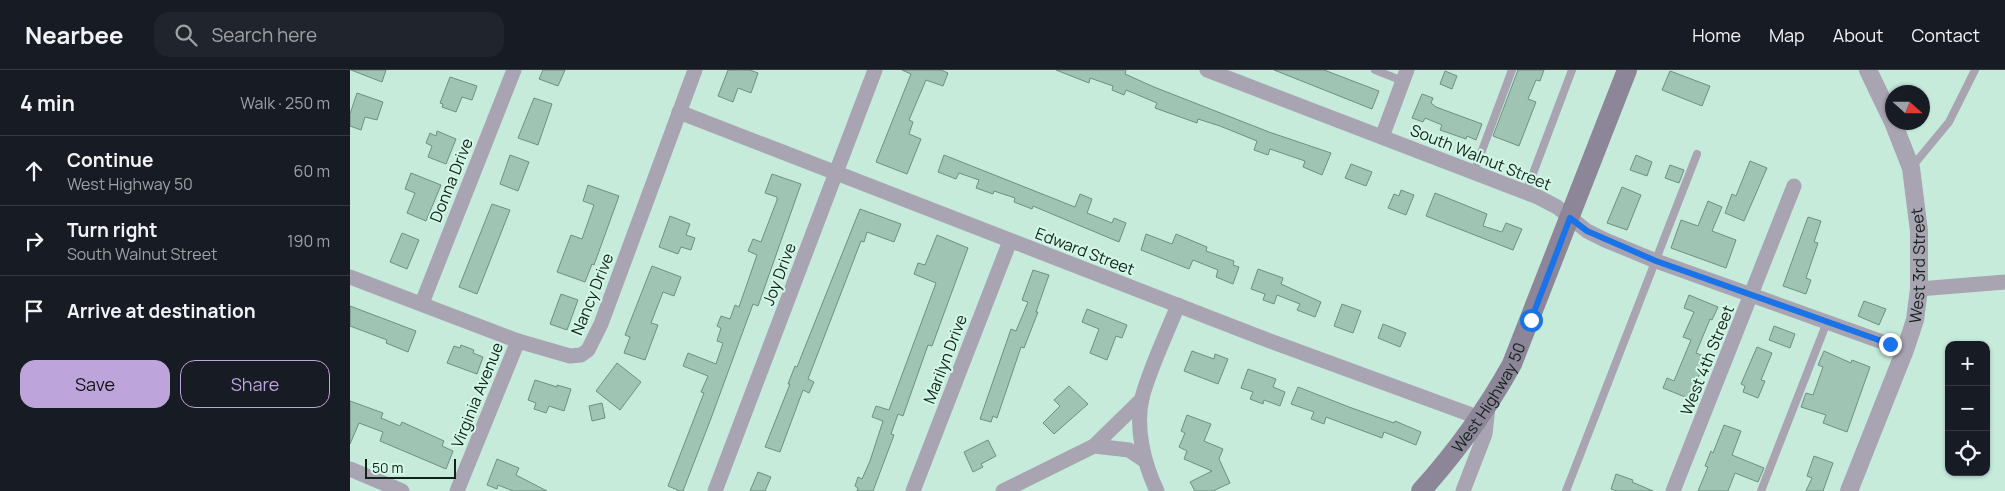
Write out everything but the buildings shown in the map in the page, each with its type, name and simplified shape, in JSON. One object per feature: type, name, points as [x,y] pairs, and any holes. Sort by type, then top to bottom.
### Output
[{"type":"main road","name":"West Highway 50","points":[[1421,491],[1484,412],[1512,364],[1627,70]]},
{"type":"street","name":"Donna Drive","points":[[422,302],[514,70]]},
{"type":"street","name":"Nancy Drive","points":[[350,277],[422,302],[518,340],[570,356],[581,355],[588,350],[601,324],[695,70]]},
{"type":"street","name":"Joy Drive","points":[[715,491],[876,70]]},
{"type":"street","name":"South Walnut Street","points":[[1207,70],[1526,192],[1557,207],[1587,231],[1656,261],[1905,350]]},
{"type":"street","name":"West 3rd Street","points":[[1868,70],[1885,105]]},
{"type":"street","points":[[1382,137],[1405,76]]},
{"type":"street","name":"Edward Street","points":[[678,112],[1178,305],[1484,412]]},
{"type":"street","name":"West 3rd Street","points":[[1849,491],[1915,320],[1919,289],[1919,231],[1911,168],[1896,130]]},
{"type":"street","name":"West 4th Street","points":[[1672,491],[1752,296],[1794,186]]},
{"type":"street","name":"Marilyn Drive","points":[[913,491],[1010,240]]},
{"type":"street","points":[[1919,289],[2005,282]]},
{"type":"street","points":[[1157,491],[1144,460],[1141,423],[1142,398],[1178,305]]},
{"type":"street","name":"Virginia Avenue","points":[[458,491],[518,340]]},
{"type":"street","points":[[1004,491],[1094,446],[1142,398]]},
{"type":"street","points":[[1463,491],[1485,434],[1484,412]]},
{"type":"street","points":[[1094,446],[1129,450],[1144,460]]},
{"type":"street","points":[[350,469],[402,491]]},
{"type":"lane","points":[[1375,70],[1405,76]]},
{"type":"lane","points":[[1474,172],[1512,70]]},
{"type":"lane","points":[[1526,192],[1572,70]]},
{"type":"lane","points":[[1911,168],[1949,122],[1975,70]]},
{"type":"lane","points":[[1566,491],[1697,154]]},
{"type":"lane","points":[[1761,491],[1826,322]]},
{"type":"route","points":[[1531,320],[1570,218],[1587,231],[1656,261],[1890,344]]}]
